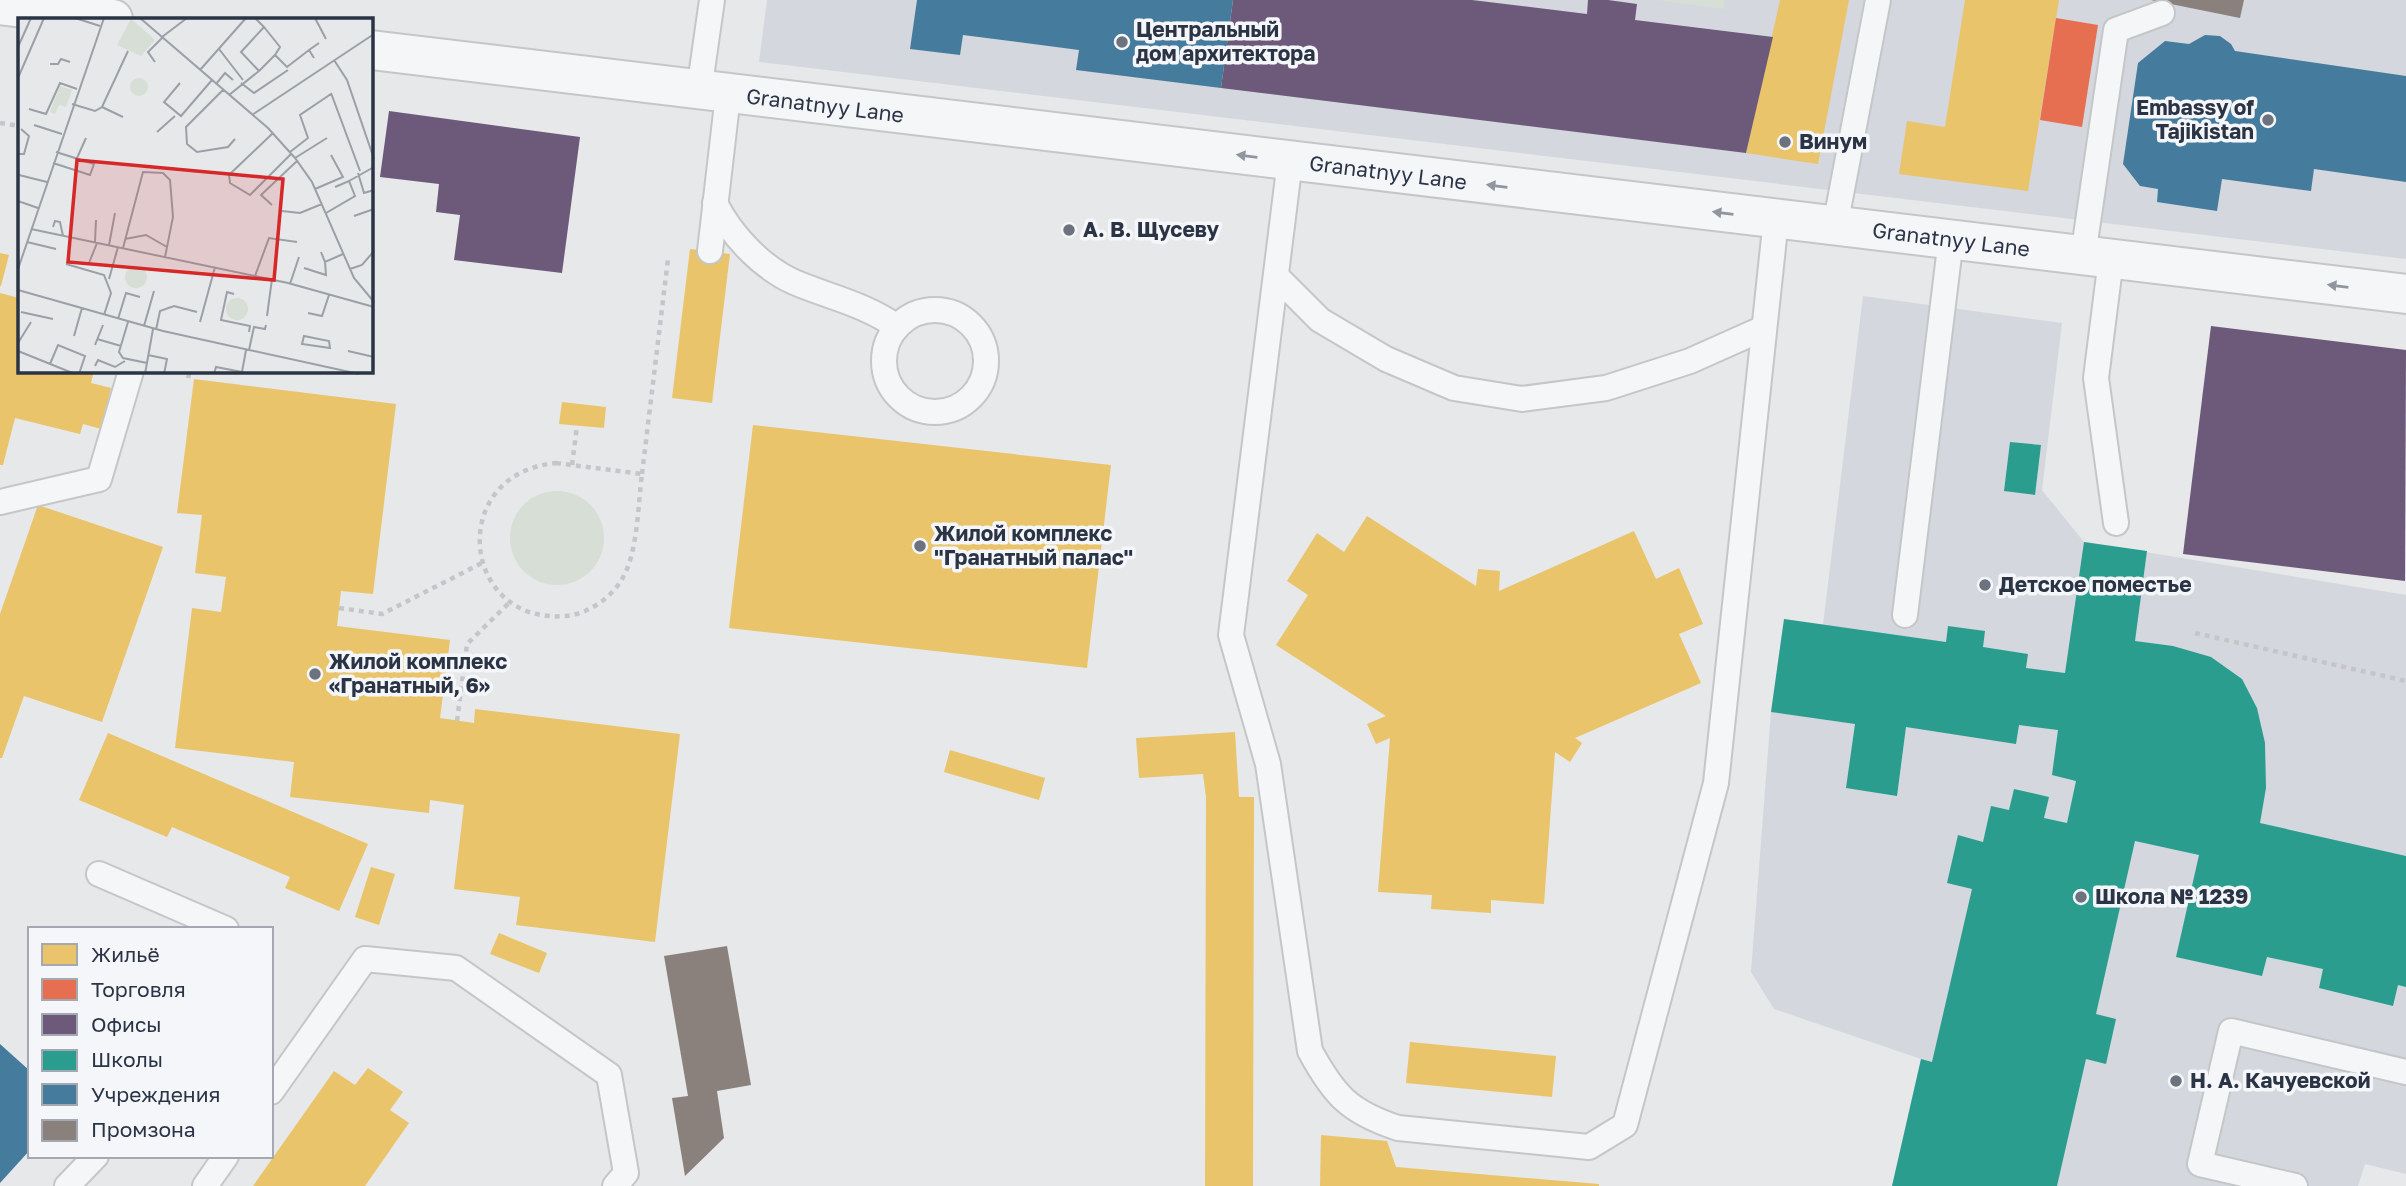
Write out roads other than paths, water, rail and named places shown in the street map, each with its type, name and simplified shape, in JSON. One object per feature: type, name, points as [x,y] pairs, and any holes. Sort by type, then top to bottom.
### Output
[{"type":"street","points":[[17,5],[106,18]]},
{"type":"street","name":"Granatnyy Lane","points":[[373,50],[2406,294]]},
{"type":"lane","points":[[710,251],[715,203],[712,0]]},
{"type":"lane","points":[[1835,226],[1878,0]]},
{"type":"lane","points":[[2116,523],[2096,378],[2097,257],[2116,30],[2162,13]]},
{"type":"lane","points":[[1290,161],[1231,635],[1268,764],[1310,1051],[1324,1077],[1346,1103],[1369,1118],[1398,1128],[1589,1147],[1625,1125],[1716,783],[1776,219]]},
{"type":"lane","points":[[715,203],[726,225],[753,254],[792,281],[847,300],[880,315],[897,327]]},
{"type":"lane","points":[[1905,615],[1951,239]]},
{"type":"lane","points":[[1277,277],[1320,320],[1386,359],[1454,388],[1522,399],[1606,388],[1690,361],[1764,328]]},
{"type":"lane","points":[[941,309],[960,316],[976,329],[985,347],[987,367],[981,386],[967,402],[950,411],[929,413],[910,406],[894,393],[886,375],[884,355],[890,336],[897,327],[903,320],[921,311],[941,309]]},
{"type":"lane","points":[[0,502],[99,479],[130,373]]},
{"type":"lane","points":[[99,874],[221,927]]},
{"type":"lane","points":[[273,1089],[365,959],[456,968],[609,1075],[626,1173],[614,1186]]},
{"type":"lane","points":[[2295,1186],[2200,1164],[2231,1031],[2406,1072]]},
{"type":"lane","points":[[67,1186],[94,1158]]},
{"type":"lane","points":[[205,1186],[225,1158]]},
{"type":"place","name":"Центральный дом архитектора","points":[[1122,42]]},
{"type":"place","name":"Embassy of Tajikistan","points":[[2268,120]]},
{"type":"place","name":"Винум","points":[[1785,142]]},
{"type":"place","name":"А. В. Щусеву","points":[[1069,230]]},
{"type":"place","name":"Жилой комплекс \"Гранатный палас\"","points":[[920,546]]},
{"type":"place","name":"Детское поместье","points":[[1985,585]]},
{"type":"place","name":"Жилой комплекс «Гранатный, 6»","points":[[315,674]]},
{"type":"place","name":"Школа № 1239","points":[[2081,897]]},
{"type":"place","name":"Н. А. Качуевской","points":[[2176,1081]]}]
